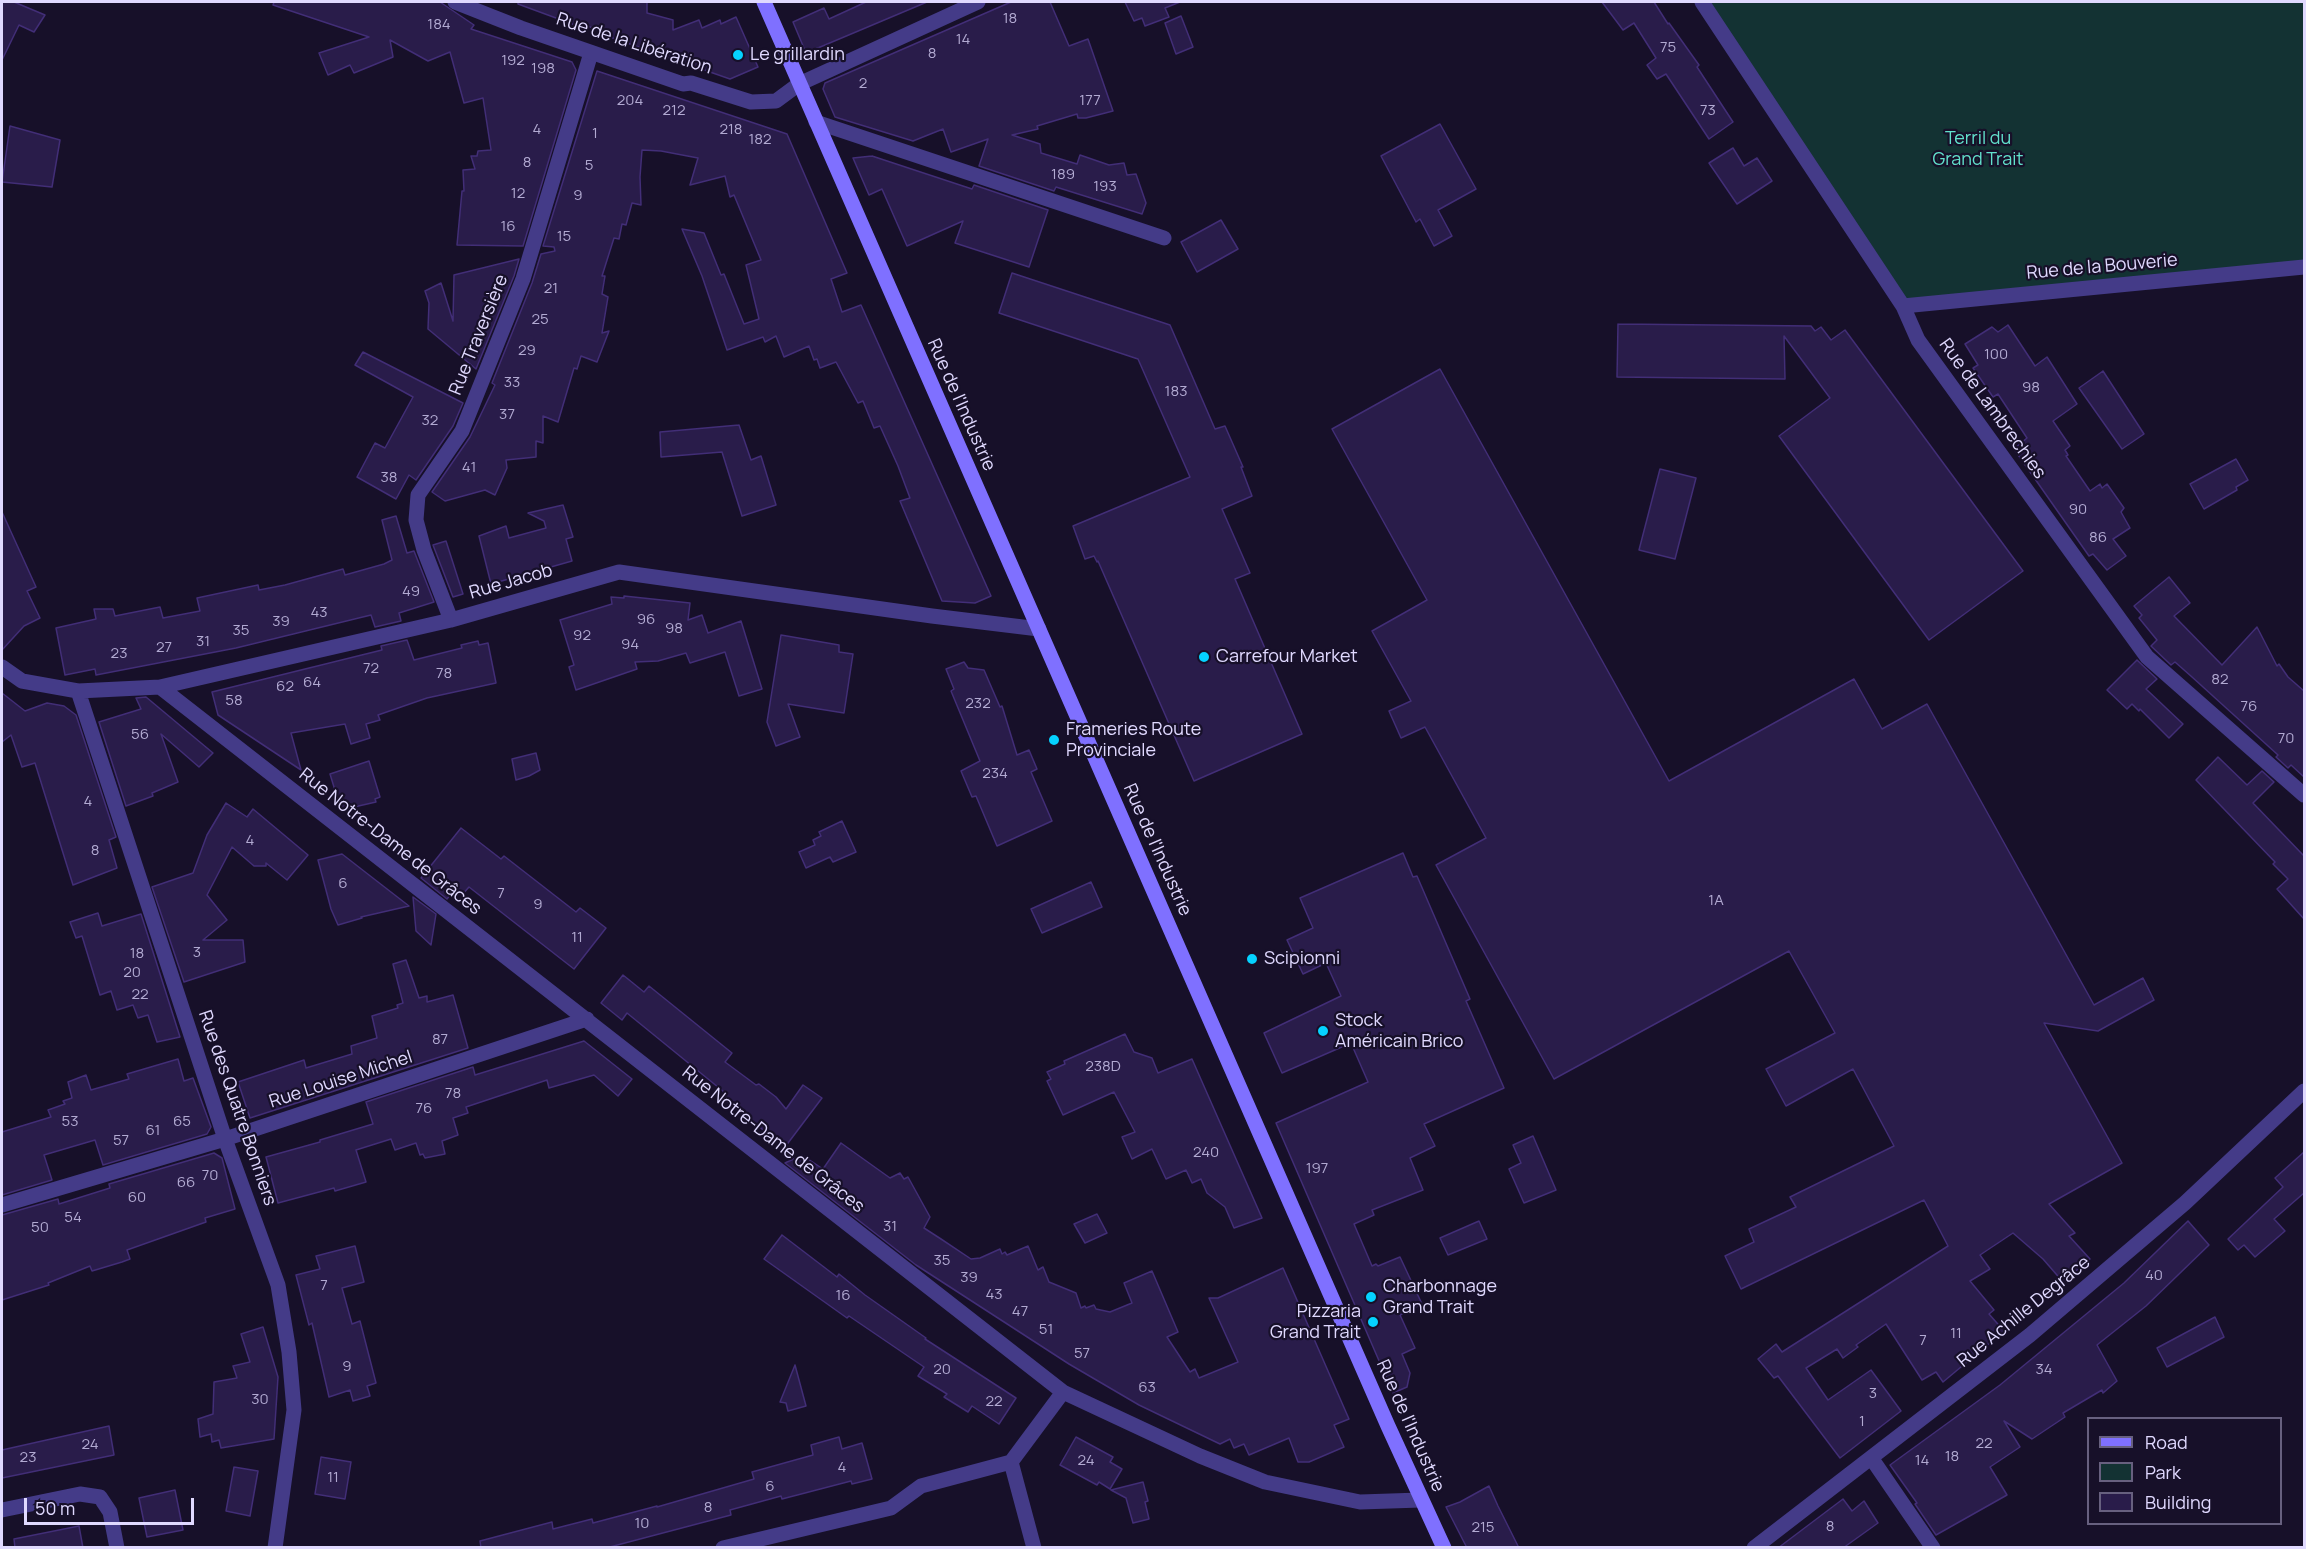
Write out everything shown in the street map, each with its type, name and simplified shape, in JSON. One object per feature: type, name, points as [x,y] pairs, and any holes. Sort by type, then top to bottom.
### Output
[{"type":"main road","name":"Rue de l'Industrie","points":[[764,2],[1444,1548]]},
{"type":"street","name":"Rue de la Libération","points":[[455,2],[521,28],[683,84],[691,83],[751,102],[776,101],[799,84],[978,2]]},
{"type":"street","name":"Rue de Lambrechies","points":[[1702,2],[1903,306],[1918,340],[2147,657],[2304,795]]},
{"type":"street","name":"Rue Traversière","points":[[451,620],[424,550],[416,520],[418,495],[462,431],[523,279],[591,52]]},
{"type":"street","points":[[816,122],[1164,238]]},
{"type":"street","name":"Rue de la Bouverie","points":[[1903,306],[2304,267]]},
{"type":"street","name":"Rue Jacob","points":[[2,668],[22,681],[78,691],[160,687],[451,620],[619,572],[1039,629]]},
{"type":"street","name":"Rue Notre-Dame de Grâces","points":[[160,687],[1063,1392],[1200,1456],[1265,1482],[1359,1502],[1421,1500]]},
{"type":"street","name":"Rue des Quatre Bonniers","points":[[78,691],[225,1139],[278,1285],[290,1352],[294,1410],[271,1547]]},
{"type":"street","name":"Rue Louise Michel","points":[[2,1205],[225,1139],[587,1019]]},
{"type":"street","name":"Rue Achille Degrâce","points":[[1754,1548],[2031,1335],[2185,1203],[2304,1091]]},
{"type":"street","points":[[723,1548],[891,1508],[921,1486],[1011,1462],[1063,1392]]},
{"type":"street","points":[[1872,1459],[1934,1548]]},
{"type":"street","points":[[1011,1462],[1034,1548]]},
{"type":"street","points":[[2,1510],[80,1494],[100,1497],[110,1512],[117,1548]]},
{"type":"green space","name":"Terril du Grand Trait","points":[[1697,2],[2304,2],[2304,267],[1903,306]]},
{"type":"building","points":[[2,2],[14,2],[45,15],[34,32],[19,25],[2,60]]},
{"type":"building","points":[[274,2],[440,2],[474,25],[471,29],[572,62],[576,70],[523,246],[457,245],[462,191],[464,191],[463,170],[475,169],[471,156],[477,156],[478,151],[491,150],[483,98],[464,103],[450,52],[428,61],[390,40],[393,57],[354,73],[350,65],[328,75],[319,53],[369,37],[273,5]]},
{"type":"building","points":[[518,2],[647,2],[647,13],[673,20],[673,30],[699,20],[702,28],[720,20],[721,24],[736,17],[758,67],[730,79],[610,37],[607,33],[576,22],[575,25],[518,4]]},
{"type":"building","points":[[866,2],[927,2],[806,53],[793,22],[824,8],[829,19]]},
{"type":"building","points":[[1011,2],[1050,2],[1069,46],[1088,39],[1113,111],[1086,118],[1078,118],[1077,114],[1037,126],[1038,129],[1012,135],[1040,144],[1041,153],[1077,164],[1080,155],[1109,165],[1124,163],[1127,175],[1136,174],[1146,203],[1142,214],[1056,187],[1054,191],[979,166],[988,139],[951,152],[943,129],[913,141],[835,117],[823,89],[825,83]]},
{"type":"building","points":[[1125,2],[1180,2],[1165,8],[1169,17],[1145,26],[1142,18],[1134,21]]},
{"type":"building","points":[[1602,2],[1654,2],[1699,65],[1697,67],[1733,122],[1709,139],[1666,74],[1657,79],[1647,65],[1656,58],[1634,23],[1623,30]]},
{"type":"building","points":[[1181,16],[1193,47],[1176,54],[1165,23]]},
{"type":"building","points":[[597,71],[787,134],[847,273],[831,279],[842,312],[861,305],[991,596],[975,603],[942,601],[900,501],[910,498],[898,466],[880,426],[874,428],[863,401],[858,403],[836,362],[820,368],[809,346],[784,357],[776,336],[765,342],[763,337],[727,350],[702,276],[682,229],[704,233],[721,275],[724,274],[744,324],[759,319],[746,265],[761,260],[734,195],[730,197],[725,176],[690,185],[698,158],[661,151],[642,150],[641,205],[632,203],[626,225],[622,224],[619,239],[614,238],[602,276],[605,276],[602,294],[608,297],[602,333],[609,331],[597,362],[581,356],[577,369],[574,368],[558,422],[543,416],[543,443],[536,441],[536,457],[506,460],[507,468],[495,495],[485,490],[445,501],[432,492],[470,437],[495,385],[492,383],[532,283],[541,254],[555,251],[554,247],[543,246]]},
{"type":"building","points":[[1440,124],[1476,189],[1438,210],[1452,236],[1434,246],[1420,219],[1416,222],[1381,156]]},
{"type":"building","points":[[10,126],[60,140],[52,187],[2,182]]},
{"type":"building","points":[[1733,148],[1744,166],[1757,158],[1772,181],[1737,204],[1709,163]]},
{"type":"building","points":[[872,156],[972,189],[974,185],[1048,210],[1029,267],[955,243],[963,221],[907,246],[882,189],[869,195],[853,158]]},
{"type":"building","points":[[1221,220],[1238,249],[1197,272],[1181,242]]},
{"type":"building","points":[[519,259],[476,369],[428,329],[429,303],[425,291],[441,283],[453,321],[454,275]]},
{"type":"building","points":[[1012,273],[1170,325],[1215,429],[1225,426],[1243,467],[1241,467],[1252,496],[1222,509],[1250,573],[1235,579],[1302,734],[1194,781],[1098,561],[1094,556],[1085,559],[1073,526],[1190,477],[1138,359],[999,313]]},
{"type":"building","points":[[1618,324],[1811,326],[1815,331],[1821,327],[1831,340],[1845,330],[2023,571],[1929,640],[1779,436],[1830,398],[1784,336],[1785,379],[1617,377]]},
{"type":"building","points":[[2008,325],[2035,366],[2047,357],[2077,404],[2053,421],[2070,446],[2065,450],[2068,455],[2066,456],[2090,491],[2100,484],[2102,488],[2107,484],[2124,508],[2121,512],[2130,528],[2113,539],[2126,556],[2107,570],[2093,554],[2089,556],[2014,449],[2027,438],[1998,394],[1993,397],[1973,368],[1978,365],[1965,344],[1992,327],[1998,332]]},
{"type":"building","points":[[363,352],[463,403],[453,426],[416,480],[409,475],[396,499],[357,477],[375,443],[385,448],[413,397],[355,365]]},
{"type":"building","points":[[1440,369],[1669,781],[1854,679],[1882,729],[1927,704],[2094,1005],[2143,978],[2154,1000],[2098,1031],[2044,1023],[2122,1163],[2049,1204],[2075,1233],[2069,1236],[2090,1259],[2063,1282],[2043,1259],[2013,1233],[1980,1255],[1990,1269],[1970,1281],[1994,1310],[1989,1314],[2004,1331],[1943,1382],[1936,1372],[1922,1380],[1886,1324],[1856,1345],[1858,1347],[1843,1358],[1837,1349],[1806,1368],[1828,1400],[1871,1370],[1901,1411],[1840,1458],[1778,1376],[1774,1378],[1758,1359],[1776,1344],[1782,1352],[1948,1246],[1924,1200],[1741,1289],[1725,1256],[1754,1242],[1749,1229],[1796,1207],[1790,1197],[1894,1146],[1853,1069],[1786,1106],[1766,1069],[1835,1033],[1789,951],[1554,1079],[1436,865],[1486,838],[1425,727],[1401,738],[1389,711],[1411,701],[1372,631],[1427,600],[1332,429]]},
{"type":"building","points":[[2103,371],[2144,434],[2122,449],[2079,388]]},
{"type":"building","points":[[739,425],[751,460],[761,456],[776,505],[742,516],[722,452],[661,457],[660,432]]},
{"type":"building","points":[[2236,459],[2248,480],[2236,487],[2237,490],[2204,509],[2190,484]]},
{"type":"building","points":[[1660,469],[1696,478],[1675,559],[1639,550]]},
{"type":"building","points":[[563,505],[573,537],[566,539],[572,561],[491,584],[479,536],[506,526],[509,538],[546,528],[544,521],[528,513]]},
{"type":"building","points":[[2,512],[36,587],[27,591],[40,618],[24,626],[2,650]]},
{"type":"building","points":[[396,516],[407,553],[414,551],[434,602],[399,613],[401,621],[375,627],[371,615],[236,648],[96,675],[95,669],[65,675],[56,628],[96,619],[94,609],[113,609],[115,616],[160,607],[163,618],[200,611],[197,598],[258,585],[259,590],[285,585],[343,569],[345,575],[384,564],[392,560],[382,520]]},
{"type":"building","points":[[446,541],[463,594],[453,597],[433,545]]},
{"type":"building","points":[[2169,577],[2190,603],[2174,616],[2222,665],[2257,627],[2277,666],[2279,664],[2288,677],[2304,691],[2304,777],[2291,765],[2288,768],[2276,757],[2278,755],[2192,677],[2175,662],[2171,665],[2151,646],[2157,640],[2139,618],[2142,615],[2134,606]]},
{"type":"building","points":[[624,596],[690,603],[688,620],[702,615],[708,633],[741,621],[762,689],[739,696],[725,652],[690,663],[686,653],[658,661],[635,662],[637,669],[576,690],[569,667],[574,665],[560,620],[612,604],[611,597],[624,598]]},
{"type":"building","points":[[781,635],[839,645],[839,652],[853,654],[844,713],[788,704],[800,737],[776,746],[767,722]]},
{"type":"building","points":[[407,640],[414,660],[462,648],[461,645],[478,641],[479,645],[488,643],[496,683],[427,698],[378,715],[380,720],[366,724],[370,738],[351,744],[345,724],[291,733],[301,770],[218,715],[212,692],[382,650],[381,646]]},
{"type":"building","points":[[2137,660],[2157,679],[2146,689],[2183,724],[2169,738],[2140,709],[2139,711],[2132,704],[2127,709],[2107,690]]},
{"type":"building","points":[[964,662],[968,668],[984,670],[1000,707],[1002,706],[1017,755],[1029,750],[1037,769],[1031,772],[1052,821],[997,846],[976,796],[972,797],[961,771],[980,761],[951,691],[954,689],[946,669]]},
{"type":"building","points":[[2,693],[25,711],[47,703],[64,706],[76,715],[116,837],[109,840],[117,868],[73,885],[35,763],[22,767],[11,735],[2,742]]},
{"type":"building","points":[[146,697],[213,753],[199,767],[161,734],[178,782],[152,793],[153,796],[126,806],[99,722],[141,709],[136,698]]},
{"type":"building","points":[[536,753],[540,770],[516,780],[512,759]]},
{"type":"building","points":[[2218,757],[2247,785],[2262,771],[2274,782],[2253,803],[2304,856],[2304,919],[2277,889],[2288,879],[2273,864],[2275,862],[2196,780]]},
{"type":"building","points":[[369,761],[380,797],[375,799],[376,802],[341,810],[330,774]]},
{"type":"building","points":[[226,803],[247,817],[253,809],[308,855],[287,880],[266,863],[266,866],[254,866],[232,847],[207,895],[227,920],[203,940],[243,940],[245,962],[184,982],[152,887],[193,873],[207,835]]},
{"type":"building","points":[[842,821],[856,852],[833,862],[830,857],[806,868],[799,852],[815,845],[813,840],[821,836],[819,832]]},
{"type":"building","points":[[461,828],[501,859],[504,856],[576,912],[580,908],[606,928],[574,969],[469,887],[462,895],[455,889],[447,899],[421,878]]},
{"type":"building","points":[[1403,853],[1413,877],[1417,876],[1470,999],[1466,1001],[1504,1088],[1424,1124],[1435,1146],[1410,1158],[1423,1190],[1372,1210],[1374,1215],[1354,1224],[1372,1266],[1376,1264],[1378,1266],[1400,1257],[1422,1304],[1400,1315],[1415,1348],[1402,1354],[1410,1373],[1407,1387],[1393,1393],[1276,1123],[1368,1082],[1351,1043],[1282,1073],[1264,1033],[1341,996],[1326,963],[1303,974],[1287,940],[1313,928],[1300,898]]},
{"type":"building","points":[[342,854],[409,906],[338,925],[331,909],[318,860]]},
{"type":"building","points":[[1091,882],[1102,907],[1042,933],[1031,909]]},
{"type":"building","points":[[413,897],[436,914],[431,945],[416,931]]},
{"type":"building","points":[[98,913],[102,926],[141,914],[180,1037],[157,1042],[148,1015],[138,1018],[133,1005],[117,1010],[111,991],[100,995],[82,936],[76,938],[70,922]]},
{"type":"building","points":[[406,960],[419,998],[427,996],[427,1002],[453,995],[468,1048],[250,1118],[238,1082],[304,1060],[306,1068],[352,1054],[351,1046],[377,1038],[372,1016],[398,1008],[397,1005],[403,1003],[393,964]]},
{"type":"building","points":[[623,975],[644,992],[649,986],[732,1053],[725,1062],[776,1097],[786,1109],[803,1085],[822,1098],[782,1151],[767,1133],[721,1097],[724,1092],[627,1013],[622,1020],[601,1003]]},
{"type":"building","points":[[1125,1034],[1134,1052],[1152,1058],[1158,1073],[1192,1059],[1262,1218],[1234,1228],[1225,1207],[1207,1193],[1201,1179],[1192,1183],[1186,1170],[1166,1179],[1152,1149],[1132,1159],[1122,1137],[1135,1132],[1114,1092],[1063,1115],[1047,1081],[1051,1079],[1047,1072],[1065,1064],[1064,1061]]},
{"type":"building","points":[[584,1041],[632,1079],[618,1096],[594,1075],[549,1088],[547,1080],[466,1107],[468,1113],[453,1118],[458,1135],[442,1141],[445,1154],[425,1158],[423,1154],[420,1155],[416,1143],[395,1150],[391,1139],[356,1150],[366,1182],[278,1203],[266,1157],[373,1124],[366,1102],[473,1067],[475,1075]]},
{"type":"building","points":[[178,1059],[184,1081],[193,1078],[211,1127],[207,1134],[103,1165],[95,1140],[44,1155],[52,1180],[2,1195],[2,1132],[51,1117],[48,1110],[65,1104],[63,1101],[72,1098],[68,1082],[86,1075],[91,1090],[129,1079],[127,1074]]},
{"type":"building","points":[[1533,1136],[1556,1190],[1524,1203],[1509,1169],[1521,1163],[1513,1145]]},
{"type":"building","points":[[841,1143],[890,1178],[900,1173],[904,1179],[908,1177],[930,1217],[924,1228],[971,1259],[980,1258],[1000,1249],[1002,1254],[1005,1252],[1007,1255],[1028,1246],[1038,1270],[1043,1267],[1049,1282],[1076,1293],[1081,1308],[1094,1305],[1096,1309],[1110,1312],[1132,1303],[1124,1283],[1152,1271],[1178,1332],[1167,1337],[1190,1372],[1195,1369],[1199,1378],[1238,1362],[1209,1298],[1218,1298],[1283,1268],[1349,1419],[1334,1425],[1344,1447],[1309,1462],[1298,1462],[1289,1438],[1249,1455],[1244,1444],[1234,1448],[1230,1439],[1220,1444],[1139,1405],[1069,1364],[916,1265],[785,1163],[802,1155],[823,1169]]},
{"type":"building","points":[[2304,1152],[2304,1193],[2274,1219],[2285,1231],[2255,1257],[2244,1245],[2238,1250],[2228,1239],[2283,1187],[2275,1178]]},
{"type":"building","points":[[214,1153],[222,1158],[235,1209],[205,1218],[206,1222],[127,1250],[130,1259],[92,1271],[90,1266],[48,1283],[49,1285],[2,1300],[2,1215],[58,1199],[59,1204],[110,1188],[109,1184]]},
{"type":"building","points":[[1097,1214],[1107,1233],[1085,1243],[1074,1224]]},
{"type":"building","points":[[1479,1221],[1487,1239],[1448,1255],[1440,1238]]},
{"type":"building","points":[[2188,1221],[2209,1245],[2146,1306],[2097,1345],[2117,1381],[2103,1393],[2102,1390],[2063,1413],[2065,1417],[2032,1439],[2004,1421],[2020,1447],[1990,1467],[2007,1495],[1936,1535],[1890,1465],[2000,1385],[2124,1283]]},
{"type":"building","points":[[782,1235],[837,1277],[839,1274],[925,1339],[1016,1398],[999,1424],[972,1406],[968,1412],[944,1397],[947,1394],[918,1376],[924,1367],[849,1316],[847,1318],[764,1259]]},
{"type":"building","points":[[355,1246],[364,1282],[342,1288],[352,1324],[360,1321],[376,1383],[367,1386],[370,1396],[353,1401],[350,1390],[329,1397],[312,1323],[309,1325],[296,1275],[320,1269],[316,1256]]},
{"type":"building","points":[[2215,1317],[2224,1337],[2167,1367],[2157,1348]]},
{"type":"building","points":[[263,1327],[278,1377],[274,1439],[221,1448],[219,1440],[212,1442],[211,1434],[200,1437],[198,1419],[213,1414],[214,1382],[237,1378],[233,1366],[250,1362],[241,1334]]},
{"type":"building","points":[[795,1365],[806,1406],[788,1411],[786,1403],[780,1402]]},
{"type":"building","points":[[109,1426],[114,1455],[2,1478],[2,1450]]},
{"type":"building","points":[[839,1437],[842,1449],[862,1443],[872,1479],[852,1484],[851,1481],[782,1499],[781,1496],[730,1510],[731,1515],[606,1548],[481,1548],[480,1541],[552,1522],[553,1529],[592,1519],[593,1523],[754,1479],[752,1472],[813,1455],[811,1445]]},
{"type":"building","points":[[1076,1437],[1113,1457],[1110,1462],[1122,1469],[1110,1489],[1099,1482],[1097,1485],[1060,1465]]},
{"type":"building","points":[[321,1457],[351,1462],[345,1499],[315,1494]]},
{"type":"building","points":[[234,1467],[258,1471],[250,1516],[226,1511]]},
{"type":"building","points":[[1143,1482],[1148,1501],[1145,1502],[1149,1519],[1133,1523],[1126,1498],[1111,1490]]},
{"type":"building","points":[[1489,1486],[1519,1548],[1467,1548],[1446,1507]]},
{"type":"building","points":[[175,1490],[183,1530],[147,1537],[139,1498]]},
{"type":"building","points":[[1843,1499],[1852,1511],[1864,1501],[1878,1523],[1843,1548],[1778,1548]]},
{"type":"building","points":[[79,1526],[83,1548],[15,1548],[14,1539]]},
{"type":"place","name":"Le grillardin","points":[[738,55]]},
{"type":"place","name":"Carrefour Market","points":[[1204,657]]},
{"type":"place","name":"Frameries Route Provinciale","points":[[1054,740]]},
{"type":"place","name":"Scipionni","points":[[1252,959]]},
{"type":"place","name":"Stock Américain Brico","points":[[1323,1031]]},
{"type":"place","name":"Charbonnage Grand Trait","points":[[1371,1297]]},
{"type":"place","name":"Pizzaria Grand Trait","points":[[1373,1322]]}]
